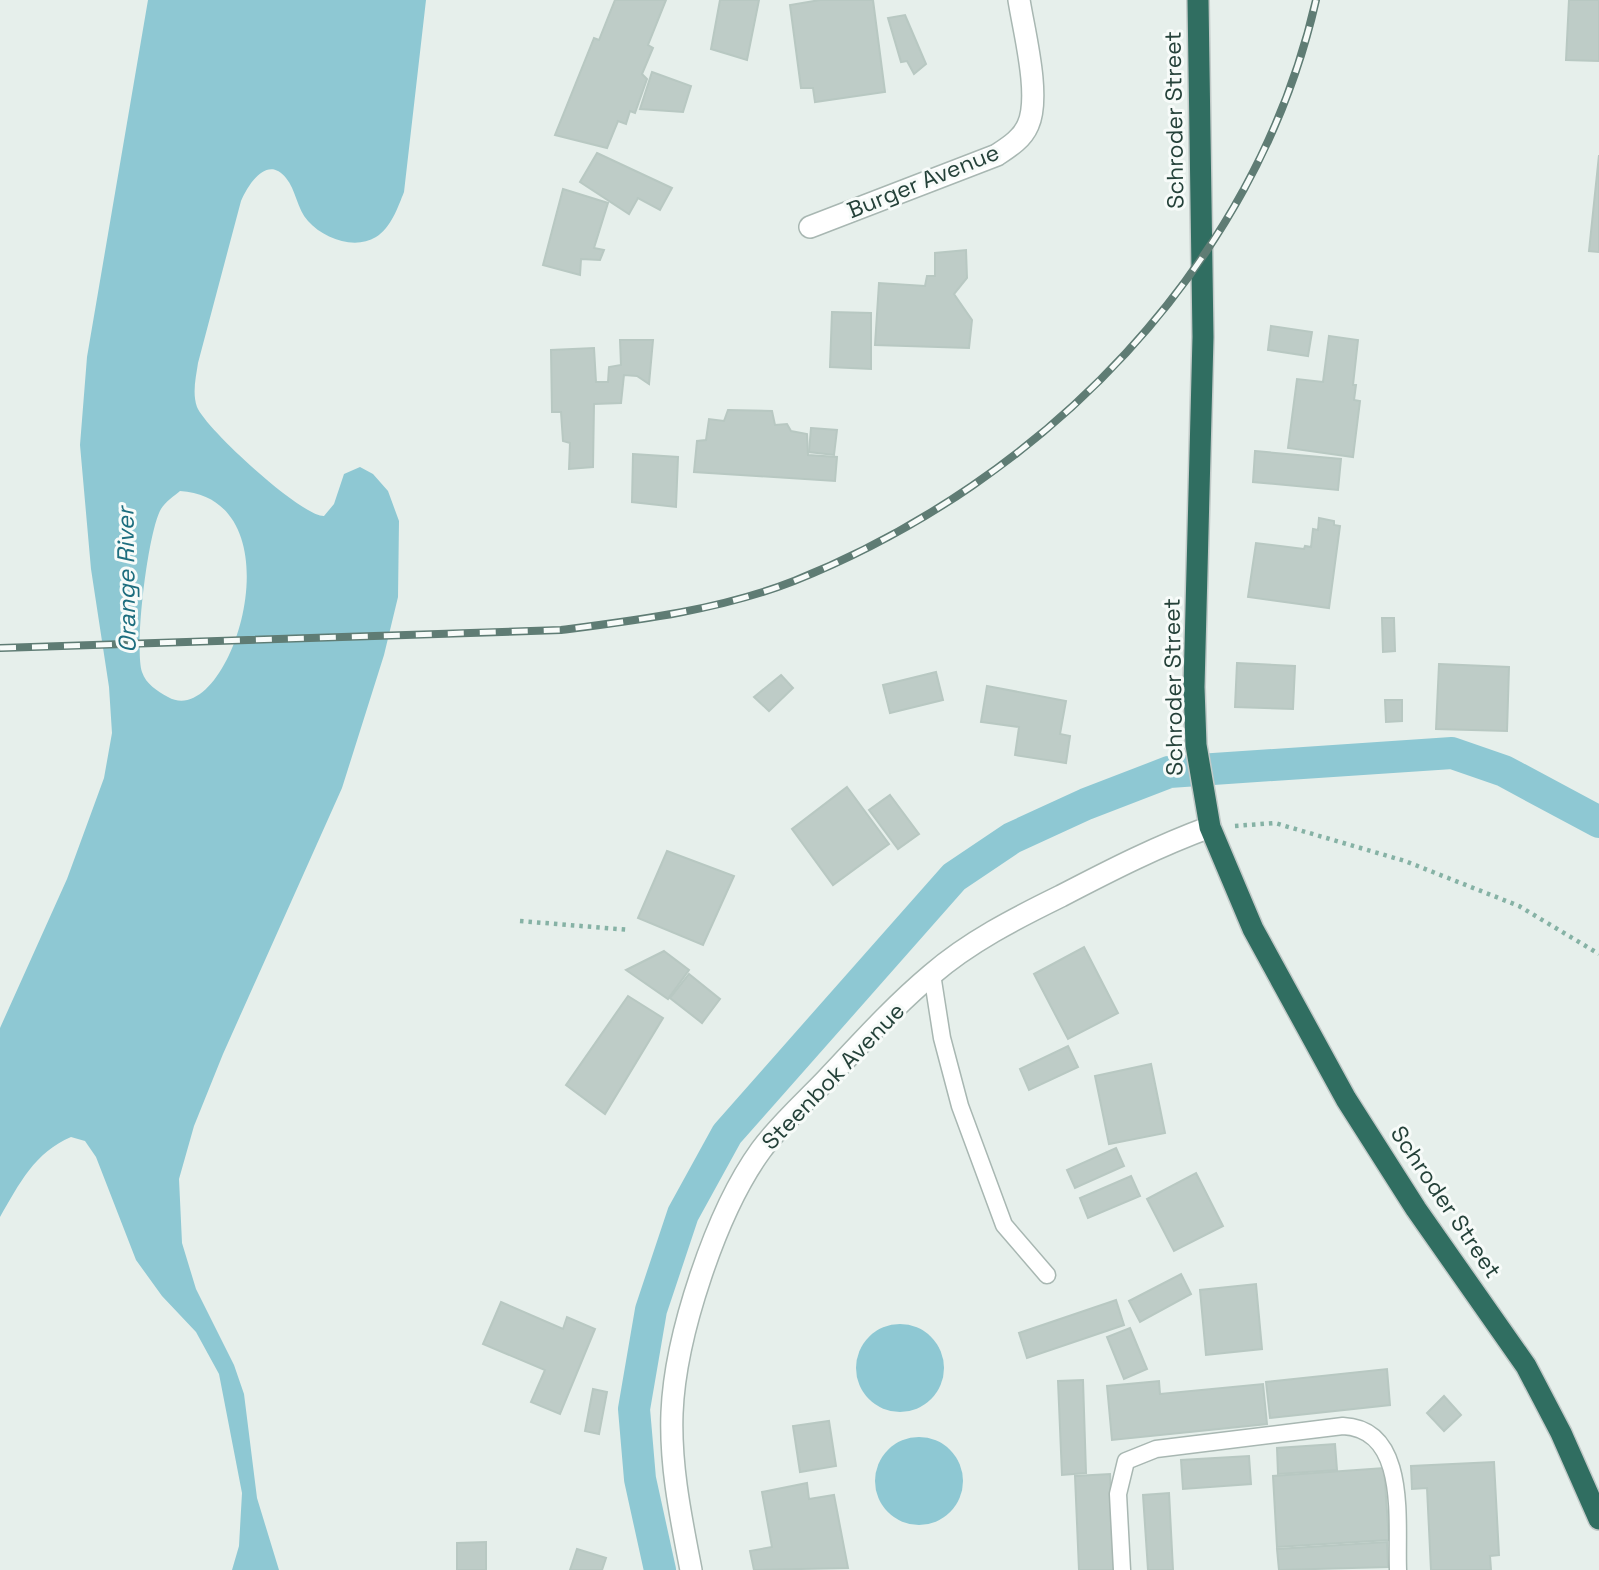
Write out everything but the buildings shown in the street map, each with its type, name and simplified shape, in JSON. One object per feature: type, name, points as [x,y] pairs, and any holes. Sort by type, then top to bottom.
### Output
[{"type":"highway","name":"Schroder Street","points":[[1198,0],[1203,337],[1195,674],[1196,746],[1201,788],[1210,827],[1253,929],[1346,1099],[1416,1209],[1526,1366],[1562,1433],[1599,1519]]},
{"type":"street","name":"Burger Avenue","points":[[810,227],[997,155],[1021,137],[1028,124],[1032,100],[1019,0]]},
{"type":"street","name":"Steenbok Avenue","points":[[691,1570],[672,1458],[672,1411],[683,1340],[705,1266],[724,1217],[742,1180],[769,1140],[860,1043],[932,974],[1014,919],[1156,847],[1210,827]]},
{"type":"lane","points":[[932,974],[942,1038],[960,1106],[1004,1225],[1047,1275]]},
{"type":"lane","points":[[1122,1570],[1118,1494],[1126,1461],[1156,1449],[1343,1426],[1359,1427],[1371,1434],[1387,1455],[1394,1475],[1398,1570]]},
{"type":"path","points":[[1210,827],[1275,823],[1405,861],[1519,906],[1599,954]]},
{"type":"path","points":[[520,920],[630,930]]},
{"type":"water","name":"Orange River","points":[[148,0],[426,0],[404,192],[390,223],[368,241],[340,241],[322,233],[308,221],[289,183],[279,171],[272,169],[259,174],[241,201],[198,363],[195,385],[197,407],[204,418],[235,451],[296,502],[313,513],[324,516],[334,504],[344,474],[360,467],[373,474],[388,491],[399,521],[398,597],[384,655],[342,788],[223,1054],[194,1126],[179,1179],[182,1243],[196,1289],[234,1365],[244,1394],[257,1498],[279,1570],[232,1570],[239,1546],[242,1493],[219,1374],[196,1332],[162,1296],[136,1260],[96,1157],[85,1141],[71,1137],[47,1151],[29,1170],[0,1217],[0,1028],[67,879],[104,778],[112,733],[109,687],[91,569],[80,445],[87,357]],"holes":[[[180,491],[217,504],[239,532],[247,569],[243,610],[231,650],[213,681],[191,699],[168,697],[146,680],[140,659],[141,616],[151,540],[161,509]]]},
{"type":"water","points":[[891,1324],[909,1324],[925,1331],[937,1343],[944,1359],[944,1377],[937,1393],[925,1405],[909,1412],[891,1412],[875,1405],[863,1393],[856,1377],[856,1359],[863,1343],[875,1331]]},
{"type":"water","points":[[910,1437],[928,1437],[944,1444],[956,1456],[963,1472],[963,1490],[956,1506],[944,1518],[928,1525],[910,1525],[894,1518],[882,1506],[875,1490],[875,1472],[882,1456],[894,1444]]},
{"type":"waterway","points":[[660,1570],[640,1479],[634,1409],[651,1310],[683,1214],[727,1134],[954,877],[1012,838],[1086,804],[1169,772],[1452,753],[1504,771],[1599,822]]},
{"type":"railway","points":[[0,648],[561,630],[708,607],[766,591],[794,581],[886,538],[972,486],[1053,424],[1126,353],[1190,275],[1244,189],[1286,98],[1316,0]]}]
